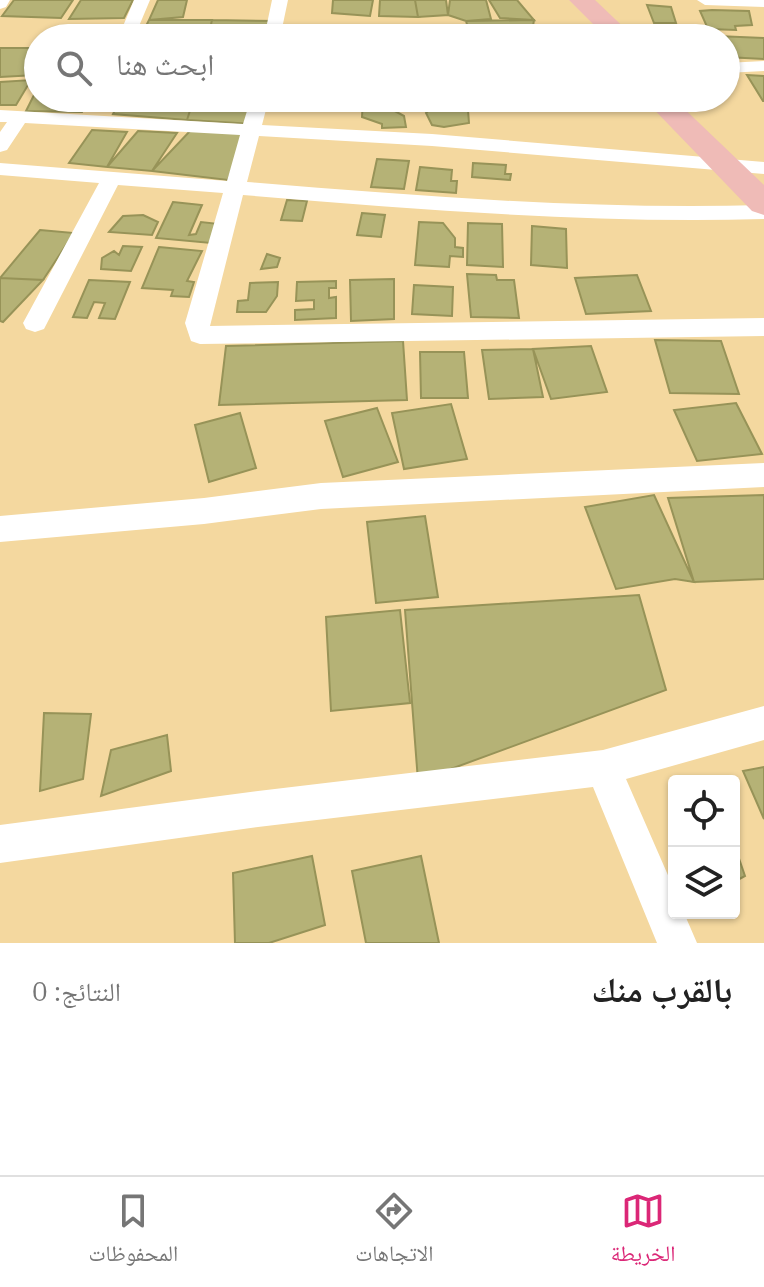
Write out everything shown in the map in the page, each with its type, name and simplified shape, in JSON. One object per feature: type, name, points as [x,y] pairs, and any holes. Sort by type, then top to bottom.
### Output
[{"type":"main road","points":[[557,0],[582,24]]},
{"type":"main road","points":[[581,0],[607,24]]},
{"type":"main road","points":[[671,112],[764,204]]},
{"type":"main road","points":[[701,112],[762,170]]},
{"type":"street","points":[[132,24],[142,0]]},
{"type":"street","points":[[275,24],[280,0]]},
{"type":"street","points":[[705,0],[764,2]]},
{"type":"street","points":[[740,67],[764,66]]},
{"type":"street","points":[[89,121],[93,112]]},
{"type":"street","points":[[257,112],[197,323],[200,335],[764,327]]},
{"type":"street","points":[[0,146],[10,117],[432,140],[762,170]]},
{"type":"street","points":[[0,169],[235,188],[657,215],[764,212]]},
{"type":"street","points":[[35,323],[111,179]]},
{"type":"street","points":[[0,529],[188,513],[321,496],[764,475]]},
{"type":"street","points":[[0,844],[258,809],[603,768],[764,723]]},
{"type":"street","points":[[603,768],[677,943]]},
{"type":"building","points":[[14,0],[73,0],[61,18],[2,16]]},
{"type":"building","points":[[81,0],[133,0],[124,18],[69,19]]},
{"type":"building","points":[[158,0],[187,0],[183,17],[149,20]]},
{"type":"building","points":[[333,0],[373,0],[370,16],[332,13]]},
{"type":"building","points":[[380,0],[415,0],[418,17],[379,16]]},
{"type":"building","points":[[415,0],[446,0],[448,15],[418,17]]},
{"type":"building","points":[[450,0],[486,0],[491,19],[466,21],[448,15]]},
{"type":"building","points":[[489,0],[517,0],[534,20],[500,18]]},
{"type":"building","points":[[647,5],[671,7],[676,23],[654,23]]},
{"type":"building","points":[[700,11],[749,11],[752,25],[706,24]]},
{"type":"building","points":[[149,20],[212,20],[211,24],[147,24]]},
{"type":"building","points":[[212,20],[276,21],[275,24],[211,24]]},
{"type":"building","points":[[534,20],[533,24],[467,24],[466,21]]},
{"type":"building","points":[[740,37],[764,38],[764,59],[740,58]]},
{"type":"building","points":[[0,48],[24,48],[24,76],[0,77]]},
{"type":"building","points":[[747,75],[764,76],[764,101],[763,101]]},
{"type":"building","points":[[24,80],[24,92],[16,105],[0,105],[0,82]]},
{"type":"building","points":[[114,112],[190,112],[187,120]]},
{"type":"building","points":[[190,112],[254,112],[254,124],[187,120]]},
{"type":"building","points":[[362,112],[397,112],[404,116],[406,127],[382,128],[382,124],[362,117]]},
{"type":"building","points":[[468,112],[469,123],[444,127],[432,125],[426,113]]},
{"type":"building","points":[[92,130],[127,132],[107,167],[69,163]]},
{"type":"building","points":[[246,130],[228,180],[152,171],[190,131]]},
{"type":"building","points":[[138,131],[177,133],[152,171],[107,167]]},
{"type":"building","points":[[377,159],[409,161],[404,189],[371,187]]},
{"type":"building","points":[[473,163],[506,165],[505,174],[511,174],[510,180],[472,177]]},
{"type":"building","points":[[420,167],[452,170],[451,181],[457,181],[456,193],[416,190]]},
{"type":"building","points":[[287,200],[307,201],[302,221],[281,220]]},
{"type":"building","points":[[173,202],[202,205],[189,235],[196,234],[201,222],[219,224],[211,243],[156,238]]},
{"type":"building","points":[[362,213],[385,215],[381,237],[357,235]]},
{"type":"building","points":[[143,215],[158,222],[152,235],[109,232],[123,216]]},
{"type":"building","points":[[419,222],[443,223],[455,238],[455,247],[463,248],[463,257],[450,256],[449,267],[415,265]]},
{"type":"building","points":[[468,223],[502,224],[503,267],[467,265]]},
{"type":"building","points":[[532,226],[566,229],[567,268],[531,265]]},
{"type":"building","points":[[40,230],[74,233],[43,280],[0,278]]},
{"type":"building","points":[[123,246],[142,247],[131,271],[101,269],[102,258],[114,251],[119,255]]},
{"type":"building","points":[[159,247],[202,251],[187,281],[194,282],[189,297],[171,296],[173,290],[142,288]]},
{"type":"building","points":[[267,254],[280,258],[277,267],[261,269]]},
{"type":"building","points":[[467,274],[496,275],[497,280],[514,280],[519,318],[471,317]]},
{"type":"building","points":[[637,275],[651,311],[586,314],[575,278]]},
{"type":"building","points":[[0,278],[43,280],[3,322],[0,321]]},
{"type":"building","points":[[394,279],[394,319],[351,321],[350,280]]},
{"type":"building","points":[[89,280],[130,282],[115,319],[99,318],[105,303],[94,302],[87,318],[73,317]]},
{"type":"building","points":[[336,281],[336,288],[329,288],[329,298],[336,297],[336,318],[295,320],[295,310],[314,309],[314,300],[296,301],[297,282]]},
{"type":"building","points":[[278,282],[277,296],[266,312],[237,312],[238,301],[248,300],[250,283]]},
{"type":"building","points":[[414,285],[453,287],[452,316],[412,314]]},
{"type":"building","points":[[655,340],[721,341],[739,394],[670,393]]},
{"type":"building","points":[[403,341],[407,400],[219,405],[226,346]]},
{"type":"building","points":[[591,346],[607,392],[551,399],[533,349]]},
{"type":"building","points":[[533,349],[543,397],[489,399],[482,350]]},
{"type":"building","points":[[420,352],[464,352],[468,398],[421,398]]},
{"type":"building","points":[[736,403],[762,454],[697,461],[674,410]]},
{"type":"building","points":[[451,404],[467,459],[404,469],[392,413]]},
{"type":"building","points":[[377,408],[398,462],[343,477],[325,421]]},
{"type":"building","points":[[240,413],[256,468],[209,482],[195,425]]},
{"type":"building","points":[[654,495],[694,582],[675,579],[616,589],[585,507]]},
{"type":"building","points":[[764,495],[764,579],[694,582],[668,498]]},
{"type":"building","points":[[425,516],[438,597],[376,603],[367,522]]},
{"type":"building","points":[[639,595],[666,690],[418,781],[405,610]]},
{"type":"building","points":[[400,610],[410,703],[331,711],[326,617]]},
{"type":"building","points":[[44,713],[91,714],[83,779],[40,791]]},
{"type":"building","points":[[167,735],[171,771],[101,796],[111,750]]},
{"type":"building","points":[[764,767],[764,819],[743,771]]},
{"type":"building","points":[[312,856],[325,925],[269,943],[235,943],[233,873]]},
{"type":"building","points":[[421,856],[439,943],[366,943],[352,871]]},
{"type":"building","points":[[740,861],[745,876],[740,879]]}]
